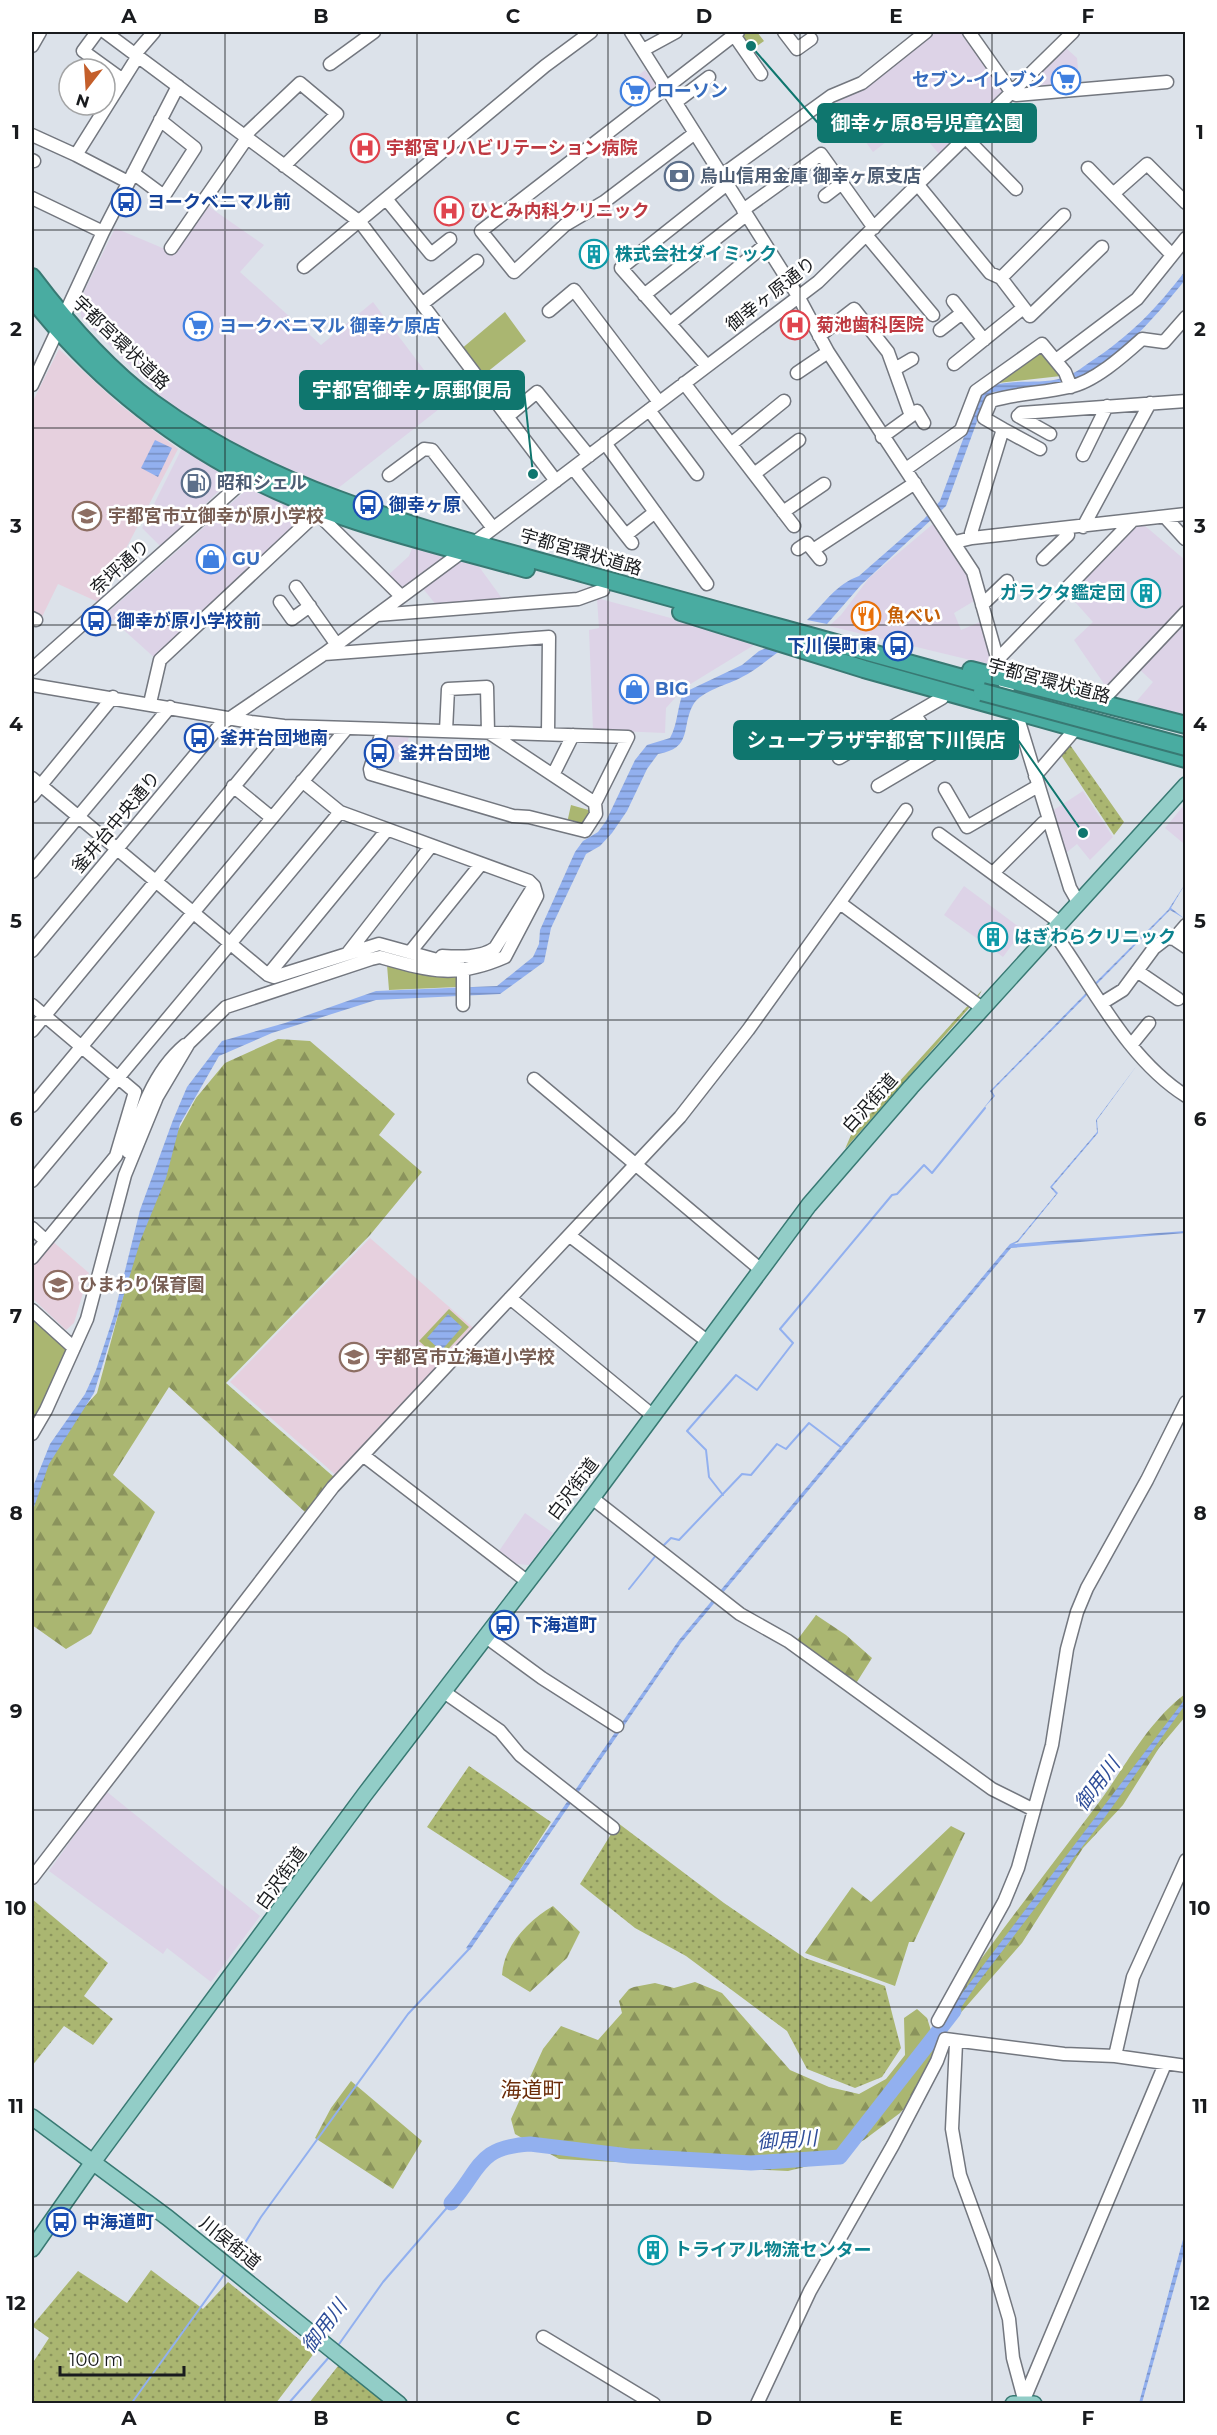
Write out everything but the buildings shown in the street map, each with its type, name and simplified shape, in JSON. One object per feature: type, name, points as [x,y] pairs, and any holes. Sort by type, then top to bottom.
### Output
[{"type":"highway","name":"宇都宮環状道路","points":[[32,278],[59,322]]},
{"type":"highway","name":"宇都宮環状道路","points":[[32,298],[59,322],[145,411],[170,430],[251,471],[318,509],[468,547],[983,688],[1185,747]]},
{"type":"highway","name":"宇都宮環状道路","points":[[251,471],[468,547],[603,591],[684,607]]},
{"type":"highway","points":[[684,607],[826,631],[1185,725]]},
{"type":"highway","points":[[684,607],[944,691],[1185,759]]},
{"type":"highway","name":"宇都宮環状道路","points":[[983,688],[1185,737]]},
{"type":"main road","name":"白沢街道","points":[[32,2249],[93,2162],[592,1498],[760,1269],[834,1174],[1055,926],[1185,785]]},
{"type":"main road","name":"川俣街道","points":[[32,2117],[168,2218],[399,2403]]},
{"type":"street","points":[[32,46],[40,32]]},
{"type":"street","points":[[97,32],[83,51],[123,80]]},
{"type":"street","points":[[105,32],[360,222],[556,482]]},
{"type":"street","points":[[117,90],[136,55],[154,32]]},
{"type":"street","points":[[330,64],[374,32]]},
{"type":"street","points":[[304,267],[545,66],[591,32]]},
{"type":"street","points":[[631,32],[798,296],[828,352],[973,572],[1003,679],[1016,712],[1070,888],[1078,902]]},
{"type":"street","points":[[643,51],[676,32]]},
{"type":"street","points":[[784,32],[797,48],[811,39]]},
{"type":"street","points":[[707,366],[672,322],[644,295],[621,268],[724,180],[831,96],[862,83],[926,32]]},
{"type":"street","points":[[969,32],[1012,93],[1016,95],[1167,82]]},
{"type":"street","points":[[695,133],[604,202],[565,225],[514,272],[481,231],[736,33],[761,74]]},
{"type":"street","name":"御幸ヶ原通り","points":[[337,645],[556,482],[823,278],[1070,33]]},
{"type":"street","points":[[676,102],[709,77]]},
{"type":"street","points":[[171,248],[245,137],[300,83],[337,114],[284,166]]},
{"type":"street","points":[[32,385],[59,322],[178,86]]},
{"type":"street","points":[[76,156],[100,117]]},
{"type":"street","points":[[32,135],[76,156],[131,177],[164,196],[195,148],[160,120]]},
{"type":"street","points":[[966,138],[1016,189]]},
{"type":"street","points":[[644,295],[745,212],[821,154],[842,183],[870,232],[933,315]]},
{"type":"street","points":[[1113,194],[1146,164],[1185,203]]},
{"type":"street","points":[[1088,168],[1172,255]]},
{"type":"street","points":[[825,196],[842,183]]},
{"type":"street","points":[[918,185],[990,273],[1001,278],[1029,316],[1102,247]]},
{"type":"street","points":[[32,198],[103,232]]},
{"type":"street","points":[[387,200],[431,254],[450,239]]},
{"type":"street","points":[[1001,278],[1064,215]]},
{"type":"street","points":[[1056,360],[1137,298],[1185,238]]},
{"type":"street","points":[[672,322],[765,245]]},
{"type":"street","points":[[422,304],[477,261]]},
{"type":"street","points":[[549,311],[574,290],[659,402]]},
{"type":"street","points":[[953,301],[984,340]]},
{"type":"street","points":[[954,364],[1023,308]]},
{"type":"street","points":[[819,336],[854,309],[888,352],[911,416]]},
{"type":"street","points":[[940,330],[962,313]]},
{"type":"street","points":[[1040,449],[984,418],[991,401],[1012,394],[1071,387],[1112,365],[1143,339],[1164,342],[1185,317]]},
{"type":"street","points":[[906,469],[961,430],[976,391],[1042,345],[1056,360],[1071,387]]},
{"type":"street","points":[[797,373],[828,352]]},
{"type":"street","points":[[895,369],[912,358]]},
{"type":"street","points":[[684,383],[794,526]]},
{"type":"street","points":[[507,417],[537,392],[589,456]]},
{"type":"street","points":[[731,444],[784,401]]},
{"type":"street","points":[[1050,434],[1018,416],[1021,413],[1185,401]]},
{"type":"street","points":[[1083,527],[1150,403]]},
{"type":"street","points":[[1083,454],[1107,406]]},
{"type":"street","points":[[649,410],[697,474]]},
{"type":"street","points":[[882,437],[917,411],[924,423]]},
{"type":"street","points":[[972,538],[971,532],[1003,429]]},
{"type":"street","points":[[754,474],[798,440]]},
{"type":"street","points":[[605,443],[706,584]]},
{"type":"street","points":[[389,475],[424,449],[432,450],[493,528]]},
{"type":"street","points":[[573,468],[629,539],[655,512]]},
{"type":"street","name":"奈坪通り","points":[[32,669],[251,471]]},
{"type":"street","points":[[798,549],[807,543],[817,554],[915,483]]},
{"type":"street","points":[[783,512],[824,484]]},
{"type":"street","points":[[150,703],[160,660],[318,509],[401,596]]},
{"type":"street","points":[[955,542],[972,538],[1185,514]]},
{"type":"street","points":[[1165,517],[1185,539]]},
{"type":"street","points":[[998,660],[1132,521]]},
{"type":"street","points":[[1043,559],[1068,535],[1067,529]]},
{"type":"street","points":[[982,605],[1007,581]]},
{"type":"street","points":[[296,587],[337,645]]},
{"type":"street","points":[[377,615],[579,599],[603,591]]},
{"type":"street","points":[[280,603],[292,619],[310,606]]},
{"type":"street","points":[[1100,703],[1185,612]]},
{"type":"street","points":[[324,654],[549,637],[548,733]]},
{"type":"street","name":"釜井台中央通り","points":[[32,951],[220,725],[337,645]]},
{"type":"street","points":[[32,685],[284,726],[548,733],[627,737],[595,803],[596,814],[585,831],[529,817],[513,816],[371,774],[370,769],[383,729]]},
{"type":"street","points":[[446,731],[447,689],[487,687],[488,732]]},
{"type":"street","points":[[839,758],[942,698],[944,691]]},
{"type":"street","points":[[32,796],[36,782],[113,697]]},
{"type":"street","points":[[32,872],[170,707]]},
{"type":"street","points":[[878,786],[939,750],[915,715]]},
{"type":"street","points":[[32,1031],[284,726]]},
{"type":"street","points":[[945,789],[967,827],[1036,781],[1072,734],[1074,726]]},
{"type":"street","points":[[32,1106],[346,728]]},
{"type":"street","points":[[488,732],[595,803]]},
{"type":"street","points":[[552,775],[573,735]]},
{"type":"street","points":[[125,1175],[127,1154],[145,1100],[172,1056],[226,1007],[380,957],[430,971],[463,971],[505,957],[537,896],[534,886],[529,881],[340,812],[302,781]]},
{"type":"street","points":[[36,782],[268,975],[274,977],[379,944],[459,966],[463,971],[463,1005]]},
{"type":"street","points":[[233,786],[272,818]]},
{"type":"street","points":[[32,1878],[333,1487],[680,1117],[840,903],[906,810]]},
{"type":"street","points":[[32,1181],[340,812]]},
{"type":"street","points":[[993,873],[1043,823],[1049,822]]},
{"type":"street","points":[[268,975],[387,830]]},
{"type":"street","points":[[939,834],[993,873],[1055,926],[1102,1003],[1146,1065],[1185,1096]]},
{"type":"street","points":[[347,954],[431,846]]},
{"type":"street","points":[[416,953],[481,864]]},
{"type":"street","points":[[416,953],[460,957],[490,952],[495,948],[534,886]]},
{"type":"street","points":[[840,903],[982,1008]]},
{"type":"street","points":[[1174,939],[1185,925]]},
{"type":"street","points":[[1102,1003],[1123,990],[1154,948],[1167,938],[1174,939],[1185,947]]},
{"type":"street","points":[[1137,971],[1178,999]]},
{"type":"street","points":[[32,1005],[145,1100]]},
{"type":"street","points":[[1132,1044],[1149,1023]]},
{"type":"street","points":[[32,1434],[46,1410],[87,1319],[125,1175],[157,1097],[189,1043]]},
{"type":"street","points":[[534,1079],[760,1269]]},
{"type":"street","points":[[32,1258],[116,1156],[135,1092]]},
{"type":"street","points":[[32,1228],[46,1241]]},
{"type":"street","points":[[570,1236],[707,1341]]},
{"type":"street","points":[[510,1298],[652,1415]]},
{"type":"street","points":[[32,1310],[74,1348]]},
{"type":"street","points":[[938,2021],[1004,1902],[1018,1868],[1032,1809],[1052,1745],[1067,1649],[1077,1612],[1087,1588],[1147,1480],[1185,1402]]},
{"type":"street","points":[[364,1456],[528,1582]]},
{"type":"street","points":[[592,1498],[740,1614],[788,1641],[992,1789],[1032,1809]]},
{"type":"street","points":[[486,1637],[542,1678],[617,1726]]},
{"type":"street","points":[[444,1692],[500,1731],[520,1755],[613,1828]]},
{"type":"street","points":[[1115,2056],[1133,1977],[1185,1860]]},
{"type":"street","points":[[757,2403],[810,2291],[893,2145],[937,2061],[945,2039],[956,2043],[1064,2054],[1115,2056],[1185,2066]]},
{"type":"street","points":[[956,2043],[952,2130],[960,2175],[1006,2308],[1013,2358],[1023,2402]]},
{"type":"street","points":[[1023,2402],[1165,2064]]},
{"type":"street","points":[[543,2337],[654,2403]]},
{"type":"shaded area","points":[[932,32],[964,32],[1007,91],[940,155],[912,122],[873,152],[836,101],[857,91]]},
{"type":"shaded area","points":[[1066,48],[1077,58],[1079,81],[1077,87],[1023,92]]},
{"type":"shaded area","points":[[645,70],[659,88],[636,107],[622,89]]},
{"type":"shaded area","points":[[205,204],[264,245],[240,272],[321,345],[373,302],[448,402],[337,489],[296,475],[194,422],[162,398],[81,317],[80,300],[115,228],[172,252]]},
{"type":"shaded area","name":"宇都宮市立御幸が原小学校","points":[[59,349],[119,404],[178,449],[98,602],[58,584],[41,619],[32,615],[32,403]]},
{"type":"shaded area","points":[[182,448],[222,470],[224,486],[191,518],[184,508],[191,519],[161,547],[142,528]]},
{"type":"shaded area","points":[[257,490],[312,512],[157,660],[106,614],[245,491]]},
{"type":"shaded area","points":[[934,523],[966,570],[974,601],[954,613],[961,630],[980,622],[991,662],[987,664],[829,626],[841,615],[869,578]]},
{"type":"shaded area","points":[[1135,524],[1144,525],[1185,560],[1185,608],[1173,621],[1185,633],[1185,709],[1181,716],[1135,703],[1153,682],[1137,667],[1111,694],[1074,640],[1093,622],[1067,593]]},
{"type":"shaded area","points":[[413,546],[477,564],[504,601],[437,606],[417,581],[401,592],[386,577],[409,556]]},
{"type":"shaded area","name":"BIG","points":[[597,598],[759,642],[684,688],[666,708],[665,733],[593,730],[589,630],[599,628]]},
{"type":"shaded area","points":[[386,735],[409,736],[402,761],[381,754]]},
{"type":"shaded area","points":[[1083,791],[1113,837],[1090,860],[1077,844],[1062,856],[1049,813]]},
{"type":"shaded area","points":[[1185,804],[1185,840],[1183,843],[1165,828]]},
{"type":"shaded area","points":[[964,886],[1023,930],[1003,957],[944,915]]},
{"type":"shaded area","name":"宇都宮市立海道小学校","points":[[370,1238],[478,1332],[339,1478],[230,1382]]},
{"type":"shaded area","name":"ひまわり保育園","points":[[50,1239],[89,1273],[74,1323],[66,1330],[32,1298],[32,1264]]},
{"type":"shaded area","points":[[525,1513],[553,1533],[529,1565],[516,1564],[499,1551]]},
{"type":"shaded area","points":[[106,1791],[260,1916],[211,1982],[167,1948],[163,1954],[49,1871]]},
{"type":"green space","points":[[745,32],[757,32],[764,41],[750,51],[740,35]]},
{"type":"green space","points":[[505,312],[526,341],[481,377],[460,350]]},
{"type":"green space","points":[[1037,351],[1043,352],[1061,376],[998,383]]},
{"type":"green space","points":[[1068,742],[1124,822],[1114,835],[1059,752]]},
{"type":"green space","points":[[571,805],[592,811],[585,822],[580,825],[567,823]]},
{"type":"green space","points":[[387,965],[454,975],[458,979],[457,987],[389,990]]},
{"type":"green space","points":[[982,990],[977,999],[845,1149],[851,1135]]},
{"type":"green space","points":[[278,1039],[310,1041],[395,1114],[379,1135],[422,1172],[370,1235],[226,1383],[335,1478],[305,1512],[169,1387],[113,1475],[155,1512],[91,1634],[66,1649],[32,1625],[32,1496],[64,1430],[97,1393],[138,1241],[176,1134],[196,1098],[225,1063]]},
{"type":"green space","points":[[449,1309],[469,1327],[439,1359],[419,1341]]},
{"type":"green space","points":[[32,1318],[68,1349],[32,1424]]},
{"type":"green space","points":[[816,1615],[846,1635],[872,1658],[855,1685],[795,1643]]},
{"type":"green space","points":[[1185,1694],[1185,1717],[1159,1748],[1123,1805],[1083,1848],[1022,1943],[957,2017],[946,2008],[1100,1801],[1149,1730]]},
{"type":"green space","points":[[469,1766],[551,1822],[512,1882],[427,1827]]},
{"type":"green space","points":[[618,1823],[724,1903],[805,1958],[885,1986],[901,2048],[882,2077],[855,2088],[807,2069],[787,2031],[686,1956],[635,1928],[580,1884]]},
{"type":"green space","points":[[951,1826],[965,1833],[914,1942],[909,1942],[895,1986],[805,1953],[852,1887],[871,1902]]},
{"type":"green space","points":[[32,1899],[108,1963],[84,1996],[113,2019],[93,2045],[64,2026],[32,2066]]},
{"type":"green space","points":[[553,1906],[580,1932],[567,1958],[530,1992],[502,1975],[504,1964],[512,1944],[519,1935]]},
{"type":"green space","points":[[695,1982],[722,1993],[790,2070],[829,2087],[859,2094],[886,2079],[905,2055],[904,2018],[917,2009],[927,2018],[936,2046],[929,2081],[900,2113],[864,2140],[831,2158],[788,2171],[559,2159],[515,2134],[511,2119],[543,2049],[561,2026],[598,2040],[622,2013],[619,2001],[629,1989],[655,1983],[674,1988]]},
{"type":"green space","points":[[351,2081],[422,2141],[393,2189],[315,2138],[331,2108]]},
{"type":"green space","points":[[151,2270],[203,2309],[228,2282],[315,2352],[276,2403],[32,2403],[32,2364],[49,2338],[32,2326],[78,2271],[127,2303]]},
{"type":"green space","points":[[338,2366],[386,2403],[309,2403]]},
{"type":"water","points":[[1185,271],[1185,280],[1146,326],[1114,356],[1097,368],[1080,378],[1062,384],[1036,389],[993,392],[986,397],[946,506],[861,585],[827,624],[807,620],[837,589],[859,576],[924,519],[940,501],[981,391],[990,386],[1010,382],[1052,380],[1066,377],[1077,371],[1130,332],[1164,297]]},
{"type":"water","points":[[155,440],[172,448],[158,477],[141,468]]},
{"type":"water","points":[[772,646],[781,650],[747,674],[702,695],[693,705],[681,742],[677,747],[658,754],[647,769],[627,811],[612,833],[600,846],[586,854],[551,928],[544,962],[500,994],[376,1000],[272,1033],[219,1056],[180,1124],[166,1178],[141,1239],[94,1393],[49,1464],[32,1513],[32,1489],[50,1444],[85,1394],[96,1370],[114,1315],[140,1210],[173,1120],[187,1087],[222,1041],[285,1023],[376,991],[497,986],[533,957],[539,944],[540,930],[575,852],[583,841],[598,832],[606,821],[635,760],[647,745],[670,738],[683,693],[742,665],[759,651]]},
{"type":"water","points":[[1185,884],[1171,908],[1185,919],[1170,910],[1095,986],[1094,984],[1168,910]]},
{"type":"water","points":[[1088,991],[1089,993],[992,1091],[995,1096],[983,1109],[993,1096],[990,1091]]},
{"type":"water","points":[[1138,1064],[1097,1120],[1098,1133],[1052,1187],[1058,1193],[1018,1242],[1014,1244],[1185,1231],[1185,1233],[1011,1248],[681,1643],[470,1950],[466,1948],[679,1640],[1010,1244],[1017,1241],[1056,1194],[1050,1187],[1097,1132],[1096,1120]]},
{"type":"water","points":[[448,1314],[462,1327],[441,1351],[427,1338]]},
{"type":"water","points":[[1185,1699],[1185,1705],[1105,1817],[977,1984],[946,2030],[941,2021]]},
{"type":"water","points":[[1185,2232],[1185,2249],[1142,2403],[1139,2403]]},
{"type":"waterway","points":[[723,1495],[709,1477],[706,1450],[687,1431],[736,1375],[757,1390],[793,1343],[780,1329],[892,1195],[897,1194],[924,1165],[932,1173],[985,1108]]},
{"type":"waterway","points":[[662,1547],[671,1538],[679,1540],[742,1474],[751,1475],[777,1444],[786,1449],[809,1423],[842,1448]]},
{"type":"waterway","points":[[629,1589],[657,1554]]},
{"type":"waterway","points":[[233,2262],[261,2217],[408,2014],[469,1949]]},
{"type":"waterway","name":"御用川","points":[[451,2203],[482,2162],[490,2155],[513,2146],[530,2144],[629,2156],[751,2163],[840,2157],[954,2011]]},
{"type":"waterway","name":"御用川","points":[[337,2347],[383,2282],[451,2203]]},
{"type":"waterway","points":[[131,2404],[226,2272]]},
{"type":"waterway","name":"御用川","points":[[288,2404],[330,2356]]},
{"type":"place","name":"御幸ヶ原8号児童公園","points":[[751,46]]},
{"type":"place","name":"セブン-イレブン","points":[[1066,80]]},
{"type":"place","name":"ローソン","points":[[635,91]]},
{"type":"place","name":"宇都宮リハビリテーション病院","points":[[365,148]]},
{"type":"place","name":"烏山信用金庫 御幸ヶ原支店","points":[[679,176]]},
{"type":"place","name":"ヨークベニマル前","points":[[126,202]]},
{"type":"place","name":"ひとみ内科クリニック","points":[[449,211]]},
{"type":"place","name":"株式会社ダイミック","points":[[594,254]]},
{"type":"place","name":"菊池歯科医院","points":[[795,325]]},
{"type":"place","name":"ヨークベニマル 御幸ケ原店","points":[[198,326]]},
{"type":"place","name":"宇都宮御幸ヶ原郵便局","points":[[533,474]]},
{"type":"place","name":"昭和シェル","points":[[196,483]]},
{"type":"place","name":"御幸ヶ原","points":[[368,505]]},
{"type":"place","name":"宇都宮市立御幸が原小学校","points":[[87,516]]},
{"type":"place","name":"GU","points":[[211,559]]},
{"type":"place","name":"ガラクタ鑑定団","points":[[1146,593]]},
{"type":"place","name":"魚べい","points":[[866,616]]},
{"type":"place","name":"御幸が原小学校前","points":[[96,621]]},
{"type":"place","name":"下川俣町東","points":[[898,646]]},
{"type":"place","name":"BIG","points":[[634,689]]},
{"type":"place","name":"釜井台団地南","points":[[199,738]]},
{"type":"place","name":"釜井台団地","points":[[379,753]]},
{"type":"place","name":"シュープラザ宇都宮下川俣店","points":[[1083,833]]},
{"type":"place","name":"はぎわらクリニック","points":[[993,937]]},
{"type":"place","name":"ひまわり保育園","points":[[58,1285]]},
{"type":"place","name":"宇都宮市立海道小学校","points":[[354,1357]]},
{"type":"place","name":"下海道町","points":[[504,1625]]},
{"type":"place","name":"中海道町","points":[[61,2222]]},
{"type":"place","name":"トライアル物流センター","points":[[653,2250]]},
{"type":"district","name":"海道町","points":[[532,2090]]}]
